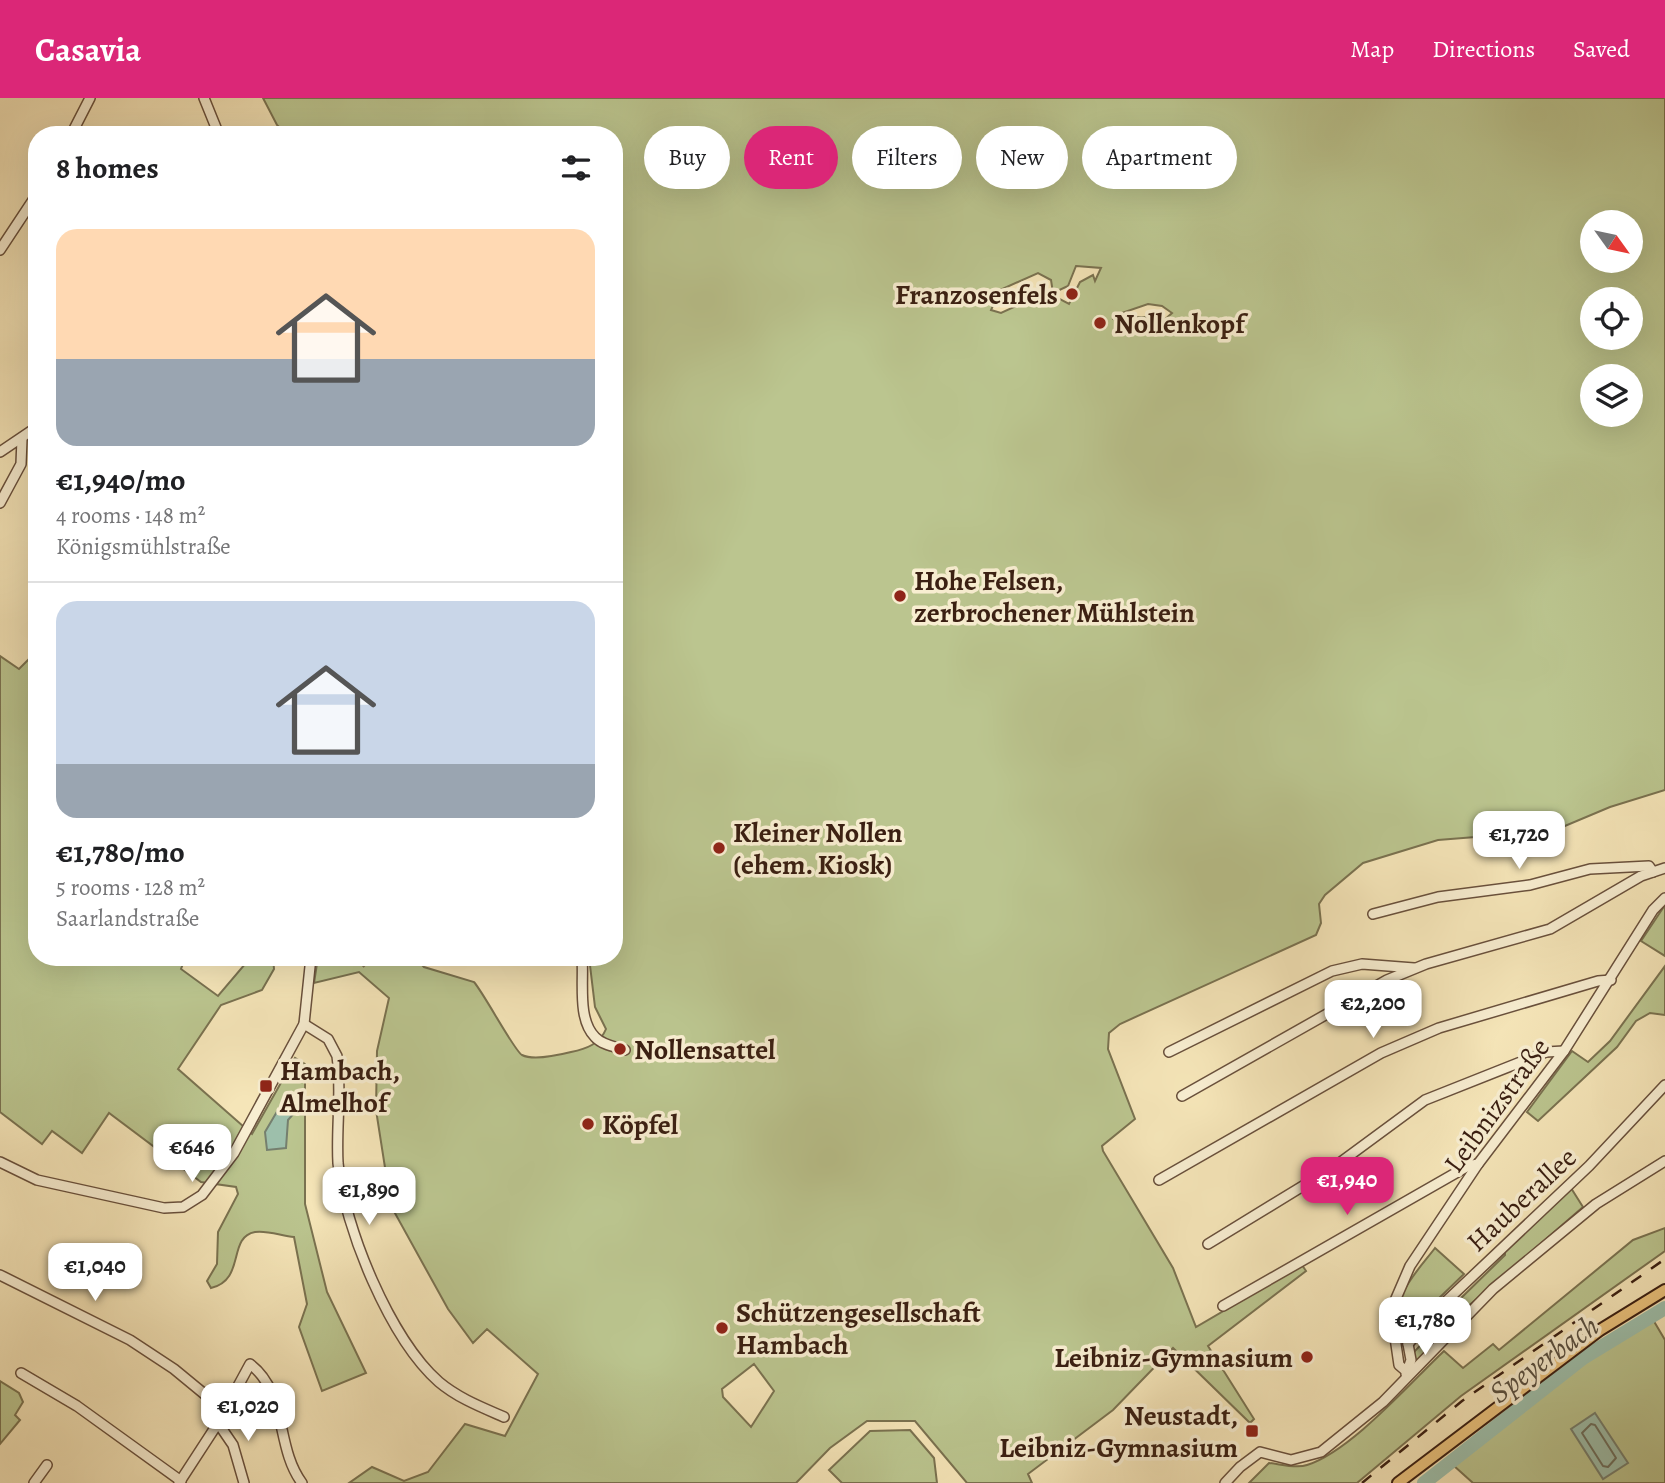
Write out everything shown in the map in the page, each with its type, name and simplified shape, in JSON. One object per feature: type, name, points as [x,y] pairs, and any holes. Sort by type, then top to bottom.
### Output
[{"type":"main road","points":[[1398,1483],[1600,1330],[1665,1290]]},
{"type":"street","points":[[76,126],[90,98]]},
{"type":"street","points":[[204,98],[215,126]]},
{"type":"street","points":[[0,250],[28,208]]},
{"type":"street","points":[[0,452],[28,434]]},
{"type":"street","points":[[0,503],[21,464],[22,439]]},
{"type":"street","points":[[1373,914],[1446,896],[1530,885],[1605,867],[1649,866],[1653,872]]},
{"type":"street","points":[[1182,1096],[1364,993],[1414,968],[1550,929],[1628,883],[1665,868]]},
{"type":"street","name":"Leibnizstraße","points":[[1406,1373],[1399,1365],[1391,1310],[1410,1266],[1478,1164],[1564,1051],[1653,910],[1665,898]]},
{"type":"street","points":[[1169,1052],[1332,971],[1370,964],[1414,968]]},
{"type":"street","points":[[0,1162],[37,1180],[57,1185],[164,1208],[184,1207],[202,1195],[223,1171],[304,1024],[311,966]]},
{"type":"street","points":[[582,966],[584,1009],[591,1032],[600,1041],[625,1050]]},
{"type":"street","points":[[1159,1180],[1391,1048],[1439,1028],[1598,981],[1611,980]]},
{"type":"street","points":[[304,1024],[328,1039],[337,1056],[340,1176],[368,1271],[412,1353],[425,1368],[459,1396],[505,1417]]},
{"type":"street","points":[[1208,1244],[1334,1167],[1425,1100],[1546,1052],[1564,1051]]},
{"type":"street","name":"Hauberallee","points":[[1408,1345],[1440,1307],[1607,1149],[1665,1085]]},
{"type":"street","points":[[1225,1483],[1240,1467],[1261,1452],[1291,1460],[1321,1452],[1382,1402],[1406,1373],[1429,1358],[1479,1301],[1596,1204],[1665,1161]]},
{"type":"street","points":[[1223,1306],[1468,1166],[1478,1164]]},
{"type":"street","points":[[0,1275],[131,1340],[174,1369],[225,1411]]},
{"type":"street","points":[[1396,1347],[1408,1345],[1411,1360],[1406,1373]]},
{"type":"street","points":[[22,1373],[78,1406],[180,1482],[218,1423],[250,1364],[263,1375],[274,1397],[288,1455],[302,1483]]},
{"type":"street","points":[[218,1423],[230,1438],[244,1483]]},
{"type":"street","points":[[34,1483],[47,1465]]},
{"type":"green space","points":[[263,98],[1665,98],[1665,790],[1610,807],[1553,831],[1438,840],[1363,863],[1325,895],[1319,904],[1321,923],[1316,935],[1120,1024],[1109,1033],[1108,1049],[1135,1119],[1102,1146],[1103,1151],[1173,1268],[1196,1327],[1302,1265],[1306,1271],[1208,1346],[1254,1419],[1250,1423],[1173,1348],[1113,1410],[1028,1474],[1032,1483],[967,1483],[915,1421],[867,1421],[830,1448],[796,1483],[349,1483],[372,1467],[404,1481],[428,1472],[465,1424],[505,1436],[538,1374],[487,1329],[473,1343],[448,1309],[391,1206],[376,1110],[377,1051],[389,998],[359,972],[314,983],[317,966],[423,966],[474,982],[518,1052],[527,1057],[546,1057],[592,1045],[603,1034],[606,1029],[595,1007],[590,966],[623,966],[623,126],[278,126]],"holes":[[[1076,266],[1101,268],[1095,281],[1093,275],[1080,282],[1069,304],[1058,298],[1044,304],[1029,300],[1001,313],[991,310],[1000,290],[1038,273],[1051,280],[1053,293],[1068,286]],[[1148,304],[1162,306],[1172,313],[1162,322],[1154,316],[1149,321],[1145,317],[1129,317],[1118,322],[1118,319],[1113,319],[1113,316]],[[754,1364],[774,1391],[751,1427],[723,1397],[722,1389]]]},
{"type":"green space","points":[[0,656],[19,669],[28,660],[28,966],[182,966],[181,969],[218,996],[243,966],[274,966],[262,990],[221,1005],[178,1069],[252,1134],[295,1058],[305,1064],[305,1204],[327,1292],[366,1373],[322,1391],[299,1327],[307,1304],[294,1237],[269,1232],[255,1232],[247,1236],[241,1242],[229,1277],[222,1284],[211,1288],[207,1281],[217,1264],[218,1232],[238,1194],[236,1187],[201,1182],[109,1113],[82,1153],[52,1131],[42,1144],[0,1112]]},
{"type":"green space","points":[[1665,905],[1665,956],[1641,941]]},
{"type":"green space","points":[[1665,966],[1665,1015],[1650,1013],[1636,1021],[1617,1047],[1538,1121],[1527,1112],[1572,1051],[1588,1062],[1610,1041]]},
{"type":"green space","points":[[1571,1188],[1583,1207],[1465,1309],[1419,1363],[1415,1363],[1413,1353],[1458,1306],[1456,1303],[1505,1255],[1505,1251]]},
{"type":"green space","points":[[1665,1228],[1665,1251],[1461,1396],[1357,1483],[1249,1483],[1269,1463],[1303,1466],[1342,1446],[1397,1398],[1444,1351],[1463,1368],[1493,1344],[1499,1350],[1633,1240]]},
{"type":"green space","points":[[1435,1248],[1464,1274],[1406,1330],[1399,1320],[1400,1299],[1413,1276]]},
{"type":"green space","points":[[1652,1318],[1665,1340],[1665,1483],[1473,1483],[1453,1465],[1593,1355]]},
{"type":"green space","points":[[0,1381],[19,1393],[23,1402],[15,1415],[20,1420],[0,1444]]},
{"type":"green space","points":[[910,1430],[934,1458],[937,1483],[842,1483],[829,1470],[870,1431]]},
{"type":"water","points":[[282,1103],[296,1111],[288,1120],[286,1148],[267,1150],[265,1132]]},
{"type":"water","points":[[1595,1413],[1628,1463],[1603,1479],[1571,1429]]},
{"type":"waterway","name":"Speyerbach","points":[[1424,1483],[1583,1358],[1665,1308]]},
{"type":"railway","points":[[1362,1483],[1462,1401],[1665,1259]]},
{"type":"place","name":"Franzosenfels","points":[[1072,294]]},
{"type":"place","name":"Nollenkopf","points":[[1100,323]]},
{"type":"place","name":"Hohe Felsen, zerbrochener Mühlstein","points":[[900,596]]},
{"type":"place","name":"Kleiner Nollen (ehem. Kiosk)","points":[[719,848]]},
{"type":"place","name":"Nollensattel","points":[[620,1049]]},
{"type":"place","name":"Hambach, Almelhof","points":[[266,1086]]},
{"type":"place","name":"Köpfel","points":[[588,1124]]},
{"type":"place","name":"Schützengesellschaft Hambach","points":[[722,1328]]},
{"type":"place","name":"Leibniz-Gymnasium","points":[[1307,1357]]},
{"type":"place","name":"Neustadt, Leibniz-Gymnasium","points":[[1252,1431]]}]
